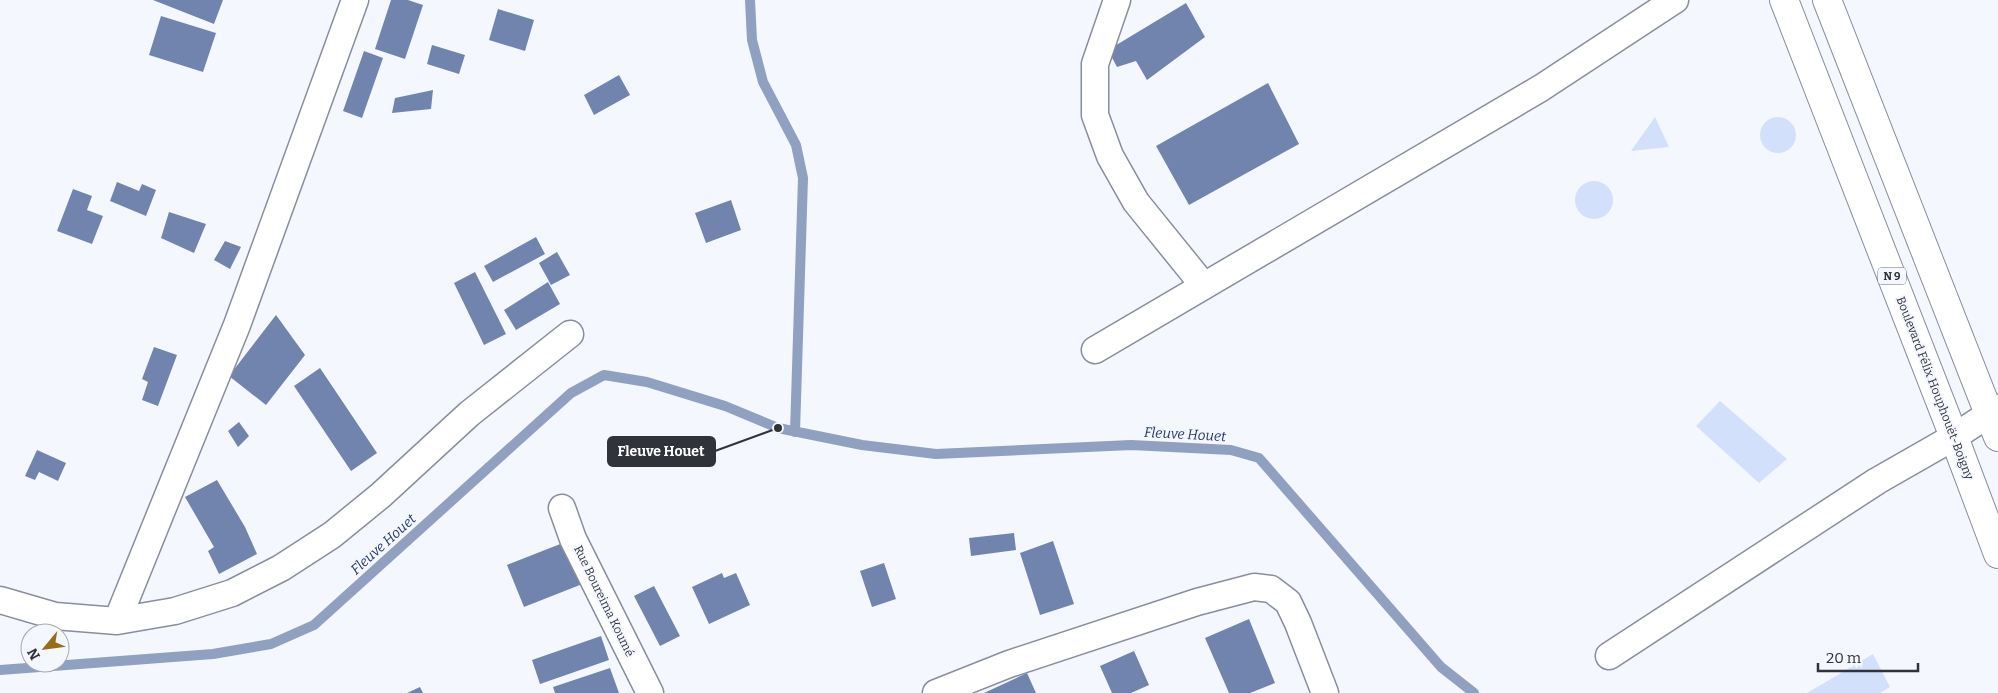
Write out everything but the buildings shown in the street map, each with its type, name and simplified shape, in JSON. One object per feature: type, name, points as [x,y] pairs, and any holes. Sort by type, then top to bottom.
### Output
[{"type":"main road","name":"Boulevard Félix Houphouët-Boigny","points":[[1784,0],[1998,554]]},
{"type":"main road","points":[[1826,0],[1995,420]]},
{"type":"street","points":[[117,621],[237,326],[355,0]]},
{"type":"street","points":[[1095,350],[1541,88],[1675,0]]},
{"type":"street","points":[[1109,6],[1095,64],[1095,115],[1110,156],[1136,202],[1204,286]]},
{"type":"street","points":[[0,600],[55,616],[117,621],[175,611],[232,593],[288,563],[332,535],[382,495],[469,414],[570,334]]},
{"type":"street","points":[[1609,656],[1877,481],[1954,437],[1995,420]]},
{"type":"street","name":"Rue Boureima Koumé","points":[[562,508],[573,538],[650,693]]},
{"type":"street","points":[[936,693],[1009,664],[1197,602],[1254,588],[1271,589],[1288,602],[1325,693]]},
{"type":"shaded area","points":[[1655,117],[1669,147],[1631,151]]},
{"type":"shaded area","points":[[1778,117],[1785,118],[1791,122],[1795,128],[1795,142],[1791,148],[1785,152],[1778,153],[1771,152],[1765,148],[1761,142],[1760,135],[1761,128],[1765,122],[1771,118]]},
{"type":"shaded area","points":[[1594,181],[1608,186],[1613,200],[1608,214],[1594,219],[1580,214],[1575,200],[1580,186]]},
{"type":"shaded area","points":[[1720,401],[1787,459],[1759,483],[1696,426]]},
{"type":"shaded area","points":[[1873,654],[1890,687],[1880,693],[1807,693]]},
{"type":"waterway","points":[[750,0],[752,40],[763,82],[796,145],[803,178],[795,432]]},
{"type":"waterway","name":"Fleuve Houet","points":[[0,670],[213,654],[271,644],[314,625],[571,393],[604,375],[647,382],[725,406],[778,428],[862,445],[936,454],[1131,445],[1231,450],[1259,458],[1441,667],[1474,693]]},
{"type":"place","name":"Fleuve Houet","points":[[778,428]]}]
